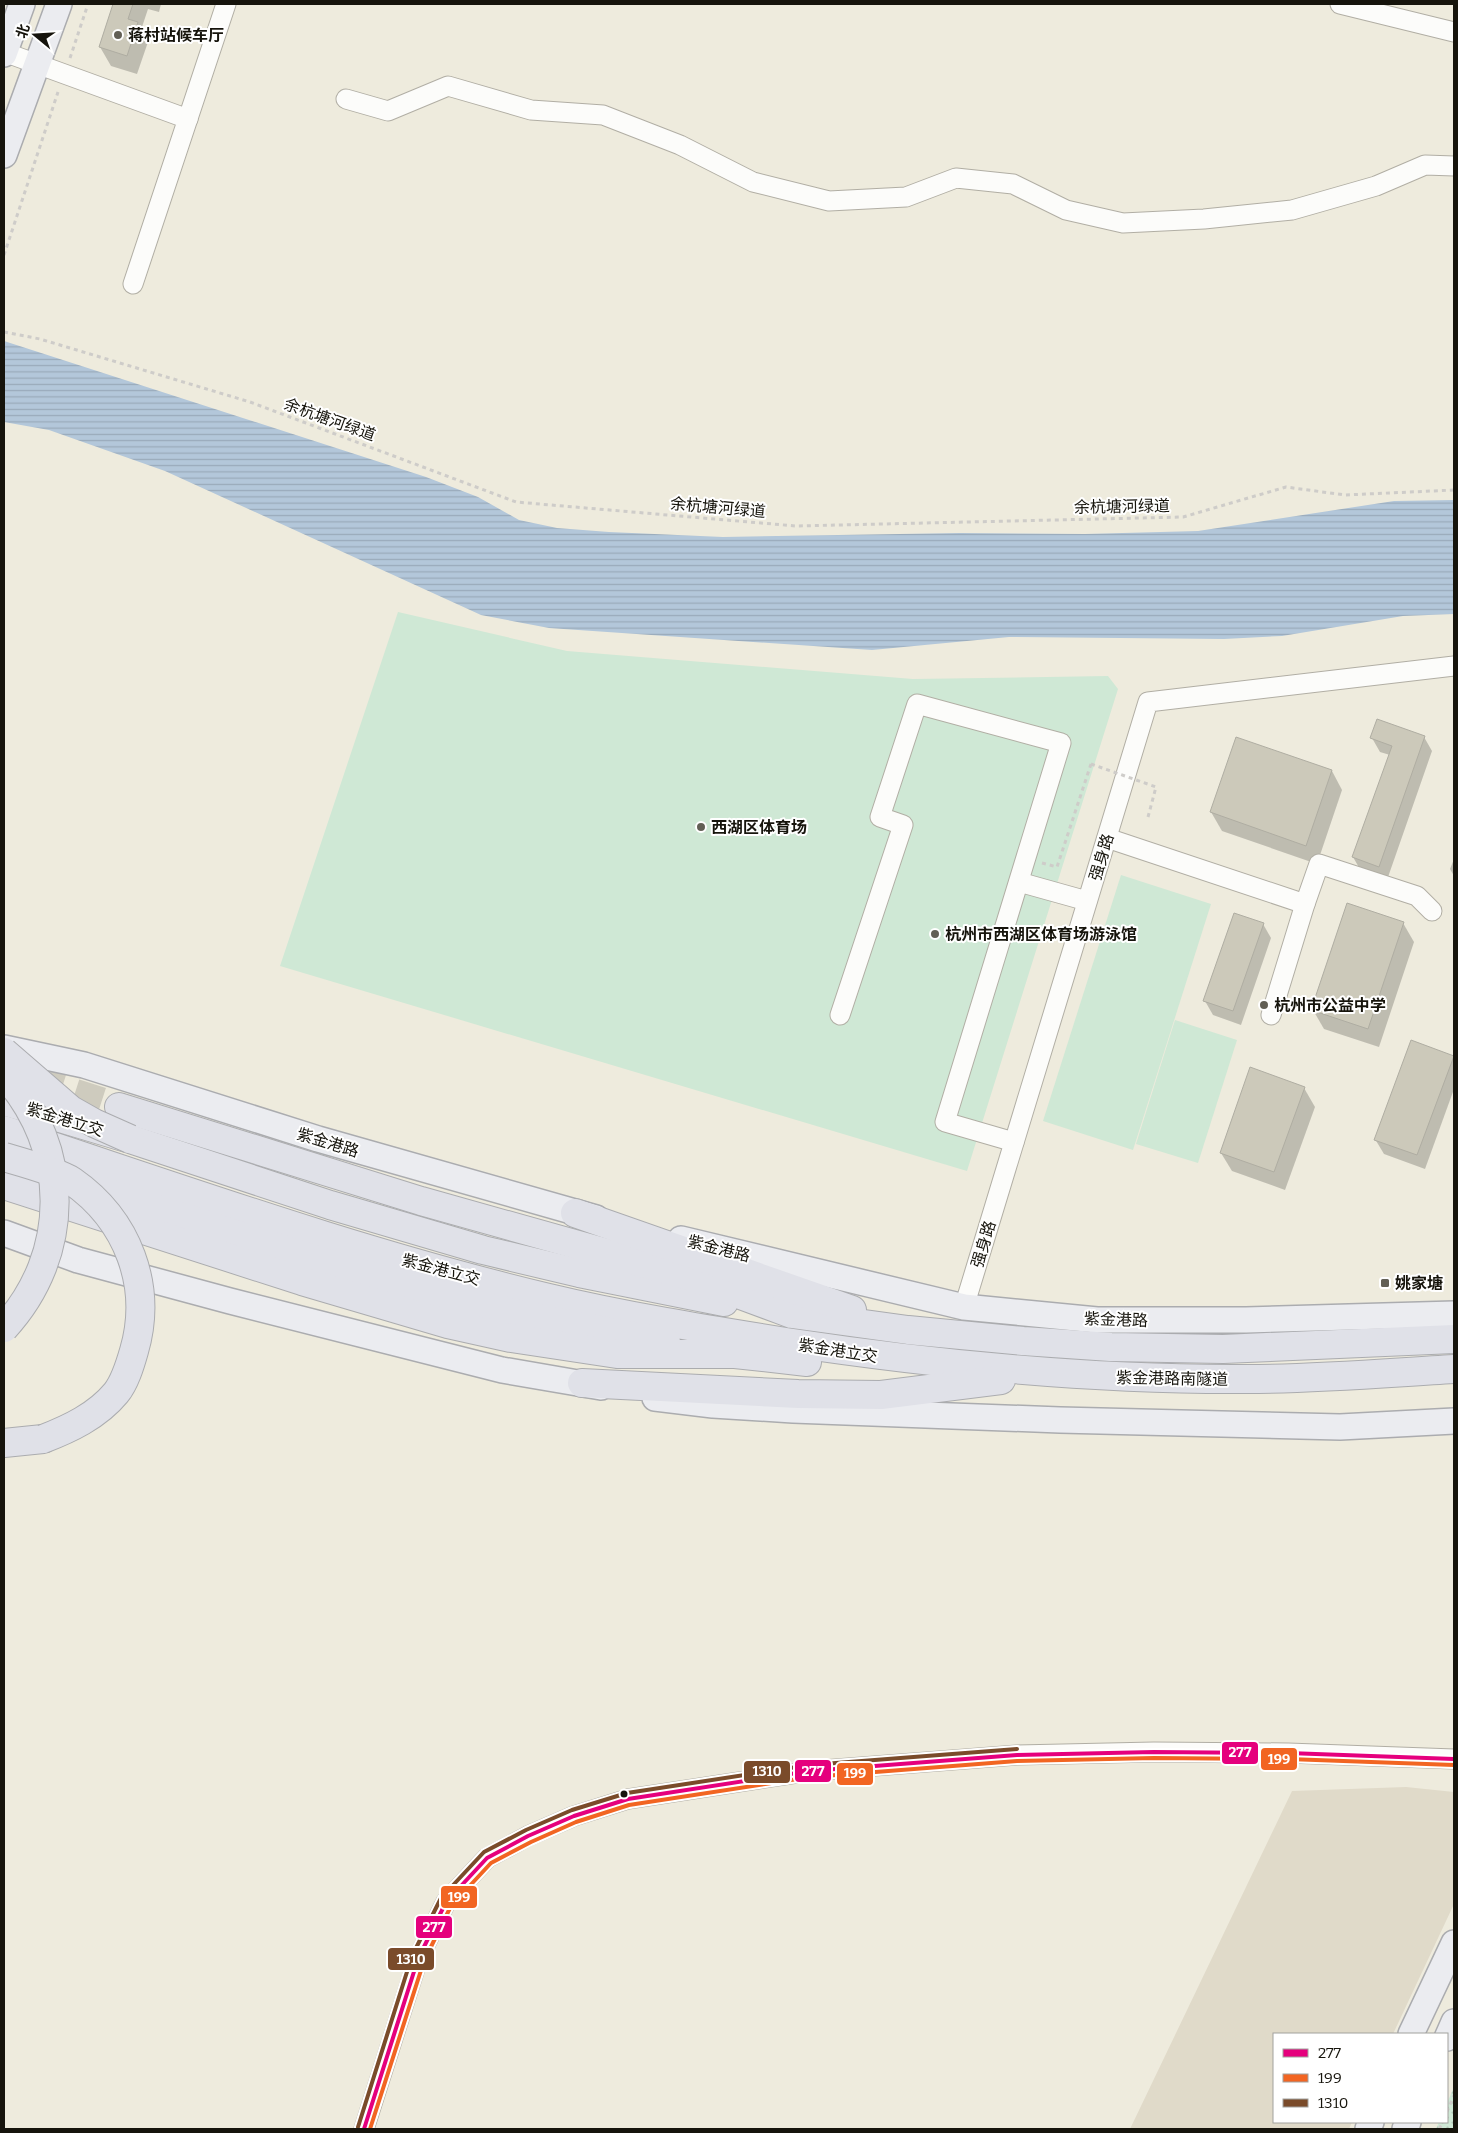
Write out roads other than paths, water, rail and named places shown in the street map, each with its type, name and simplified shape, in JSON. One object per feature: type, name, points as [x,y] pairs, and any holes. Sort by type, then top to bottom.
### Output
[{"type":"highway","points":[[4,1052],[71,1110],[94,1124],[130,1139]]},
{"type":"highway","points":[[4,1074],[30,1110],[48,1150],[52,1170],[55,1210],[51,1240],[43,1269],[21,1309],[4,1328]]},
{"type":"highway","name":"紫金港立交","points":[[4,1101],[483,1250],[679,1294],[792,1314]]},
{"type":"highway","points":[[119,1107],[421,1201],[692,1277],[792,1314],[908,1330]]},
{"type":"highway","name":"紫金港立交","points":[[4,1130],[324,1235],[420,1264],[544,1296],[627,1314],[736,1334],[891,1358]]},
{"type":"highway","points":[[4,1157],[317,1260],[440,1295],[515,1326],[616,1354],[735,1354],[800,1363],[891,1358]]},
{"type":"highway","points":[[4,1443],[43,1439],[69,1429],[104,1404],[116,1392],[130,1365],[142,1314],[140,1284],[128,1247],[108,1215],[70,1180]]},
{"type":"highway","points":[[4,1186],[311,1284],[448,1324],[515,1326]]},
{"type":"highway","points":[[575,1214],[908,1330]]},
{"type":"highway","name":"紫金港路南隧道","points":[[908,1330],[1111,1347],[1214,1349],[1454,1339]]},
{"type":"highway","name":"紫金港路南隧道","points":[[891,1358],[1052,1374],[1145,1378],[1248,1379],[1454,1370]]},
{"type":"highway","points":[[582,1383],[798,1394],[882,1395],[1052,1374]]},
{"type":"main road","points":[[4,155],[59,4]]},
{"type":"main road","points":[[4,53],[14,9]]},
{"type":"main road","name":"紫金港路","points":[[4,1048],[84,1065],[318,1139],[575,1214],[964,1307],[1097,1320],[1246,1320],[1454,1314]]},
{"type":"main road","points":[[4,1233],[78,1260],[230,1301],[502,1370],[582,1383],[643,1397],[713,1405],[793,1410],[1340,1427],[1454,1421]]},
{"type":"main road","points":[[1411,2033],[1454,1943]]},
{"type":"main road","points":[[1448,2036],[1454,2022]]},
{"type":"street","points":[[133,284],[226,4]]},
{"type":"street","points":[[1340,4],[1454,32]]},
{"type":"street","points":[[4,53],[188,119]]},
{"type":"street","points":[[346,100],[388,111],[448,86],[531,110],[603,115],[680,145],[753,182],[830,201],[906,197],[956,178],[1013,184],[1066,210],[1122,223],[1204,219],[1292,210],[1376,186],[1424,166],[1454,166]]},
{"type":"street","name":"强身路","points":[[964,1307],[1148,702],[1454,666]]},
{"type":"street","points":[[840,1015],[903,825],[880,817],[917,704],[1061,743],[945,1122],[1014,1142]]},
{"type":"street","points":[[1106,838],[1305,904]]},
{"type":"street","points":[[1271,1014],[1305,904],[1320,864],[1417,896],[1432,910]]},
{"type":"street","points":[[1019,882],[1087,901]]},
{"type":"street","points":[[364,2129],[418,1959],[446,1902],[487,1858],[528,1836],[574,1816],[628,1799],[810,1771],[1017,1756],[1154,1752],[1288,1753],[1454,1759]]},
{"type":"water","points":[[4,341],[426,477],[478,497],[519,520],[557,528],[723,537],[960,533],[1085,534],[1198,531],[1394,501],[1454,500],[1454,614],[1403,616],[1282,636],[1224,639],[1009,637],[872,650],[549,628],[481,615],[165,471],[49,430],[4,422]]},
{"type":"tunnel","points":[[35,1080],[119,1107]]},
{"type":"place","name":"蒋村站候车厅","points":[[118,35]]},
{"type":"place","name":"西湖区体育场","points":[[701,827]]},
{"type":"place","name":"杭州市西湖区体育场游泳馆","points":[[935,934]]},
{"type":"place","name":"杭州市公益中学","points":[[1264,1005]]},
{"type":"place","name":"姚家塘","points":[[1385,1283]]}]
